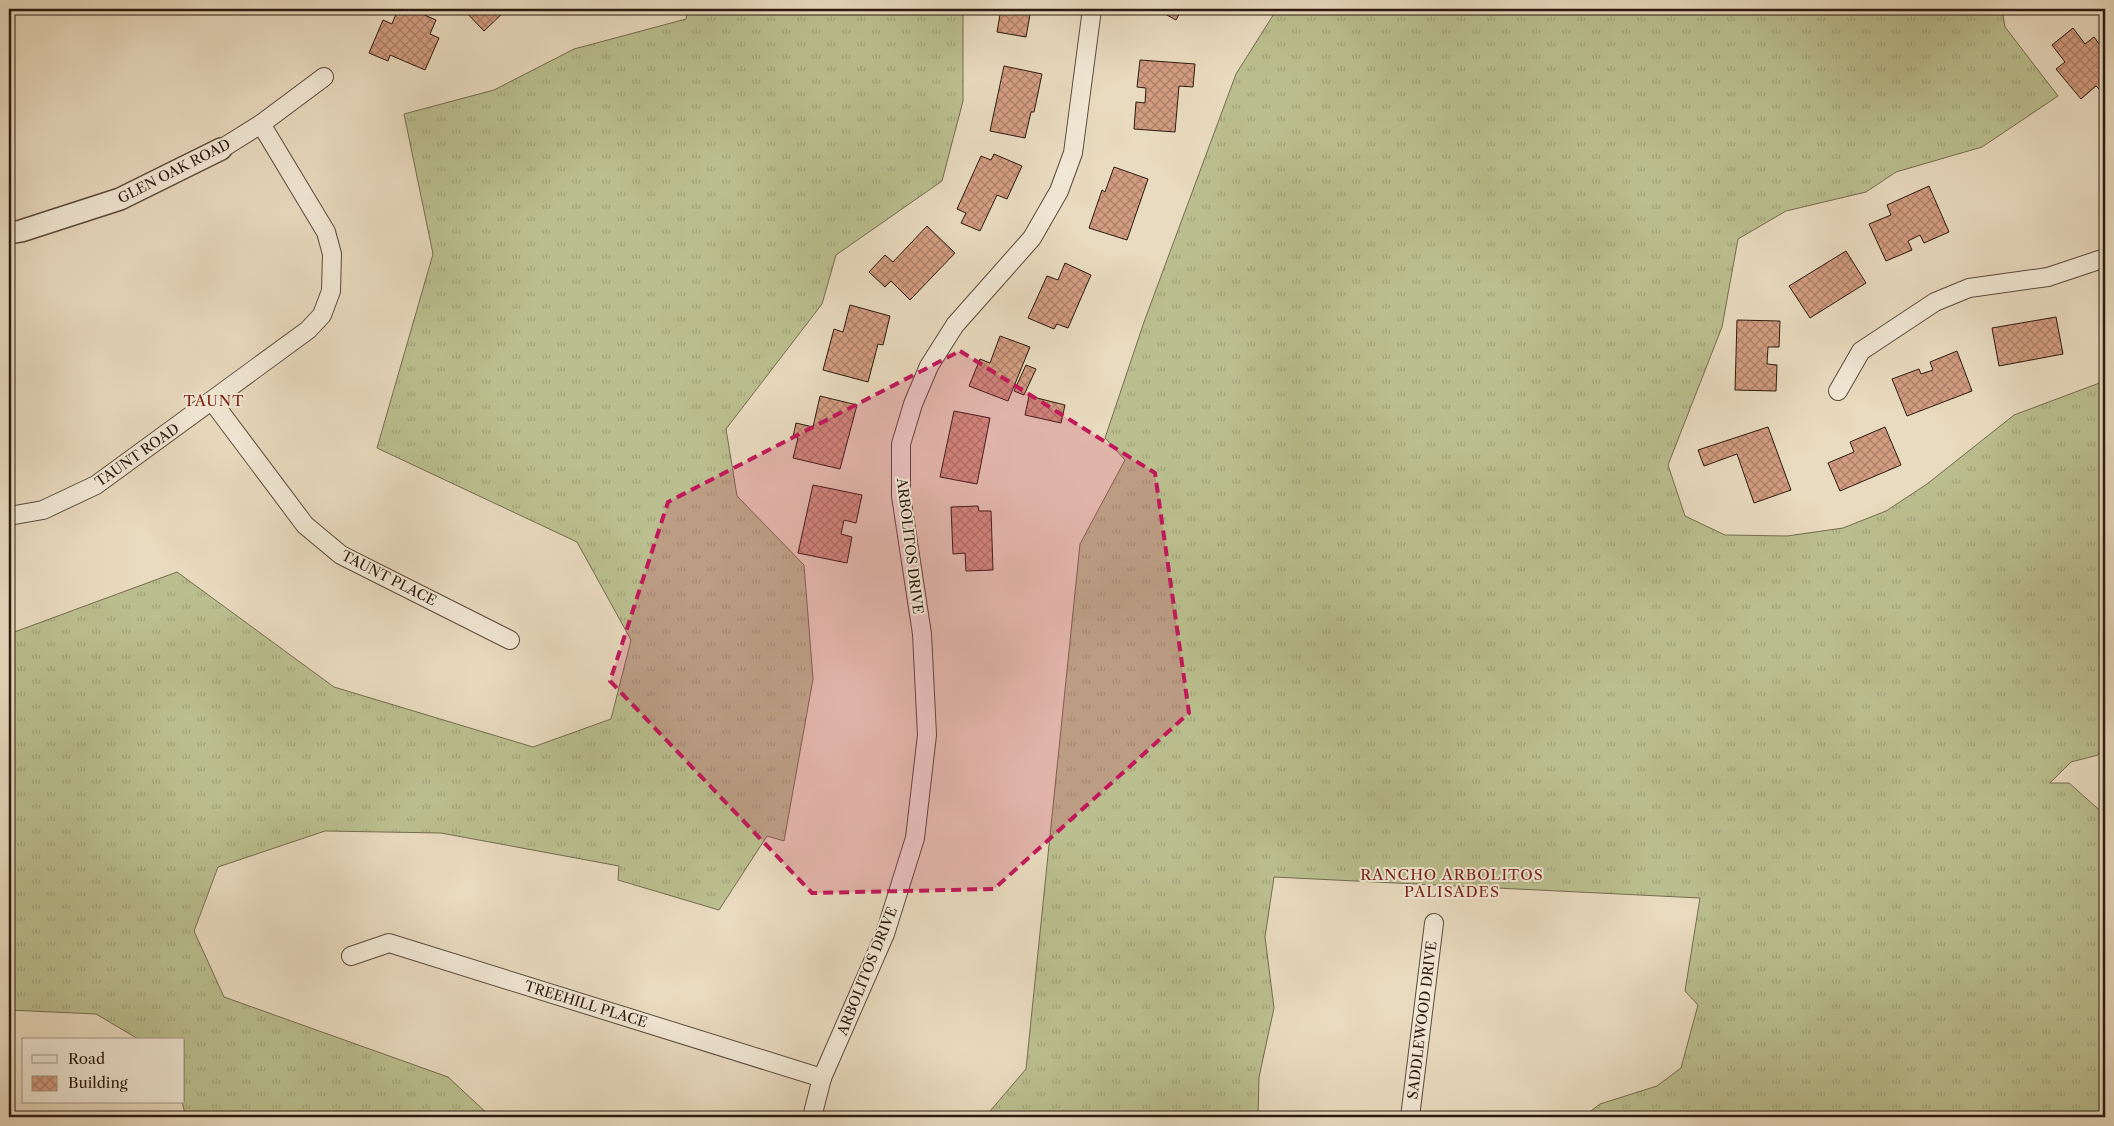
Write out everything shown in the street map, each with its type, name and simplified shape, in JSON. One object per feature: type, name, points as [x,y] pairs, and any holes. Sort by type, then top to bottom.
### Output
[{"type":"street","name":"ARBOLITOS DRIVE","points":[[812,1117],[822,1078],[885,934],[915,838],[927,735],[922,634],[901,496],[901,444],[913,404],[929,366],[955,325],[1032,238],[1060,191],[1073,152],[1092,9]]},
{"type":"street","name":"GLEN OAK ROAD","points":[[9,233],[21,231],[120,199],[220,149],[261,124],[324,78]]},
{"type":"street","name":"TAUNT ROAD","points":[[9,516],[43,510],[96,485],[308,330],[322,315],[331,291],[332,254],[326,232],[261,124]]},
{"type":"street","points":[[1838,391],[1862,351],[1934,302],[1969,288],[2048,277],[2105,258]]},
{"type":"street","name":"TAUNT PLACE","points":[[212,401],[305,525],[341,555],[510,640]]},
{"type":"street","name":"SADDLEWOOD DRIVE","points":[[1410,1117],[1434,923]]},
{"type":"street","name":"TREEHILL PLACE","points":[[351,956],[389,943],[822,1078]]},
{"type":"highlighted area","points":[[960,351],[1155,473],[1189,713],[994,889],[812,893],[610,681],[668,502]]},
{"type":"green space","points":[[688,9],[963,9],[963,101],[942,181],[836,255],[822,304],[726,429],[737,496],[804,565],[813,679],[784,841],[767,836],[719,910],[618,880],[619,866],[441,833],[325,831],[218,867],[194,931],[224,997],[448,1077],[491,1117],[186,1117],[183,1104],[185,1104],[185,1038],[137,1038],[96,1014],[9,1010],[9,634],[177,572],[334,687],[533,747],[611,719],[631,640],[577,542],[377,448],[433,254],[404,114],[494,90],[574,49],[686,19]]},
{"type":"green space","points":[[1277,9],[2002,9],[2005,27],[2058,96],[1982,147],[1896,172],[1866,192],[1786,211],[1738,239],[1722,327],[1668,465],[1685,516],[1725,535],[1787,536],[1843,528],[1886,511],[1927,484],[2014,415],[2102,382],[2105,384],[2105,734],[2098,755],[2071,762],[2050,783],[2069,783],[2105,815],[2105,1117],[1583,1117],[1600,1104],[1657,1086],[1681,1068],[1698,1005],[1685,991],[1700,898],[1274,877],[1265,937],[1274,1008],[1259,1077],[1258,1117],[985,1117],[1026,1069],[1080,544],[1125,460],[1105,438],[1144,322],[1236,74]]},
{"type":"building","points":[[398,9],[411,9],[436,20],[430,34],[439,38],[425,70],[390,55],[388,61],[369,53],[383,20],[392,24]]},
{"type":"building","points":[[463,9],[507,9],[484,31]]},
{"type":"building","points":[[1001,9],[1031,9],[1026,37],[997,32]]},
{"type":"building","points":[[1156,9],[1182,9],[1176,20]]},
{"type":"building","points":[[2073,28],[2085,44],[2094,37],[2105,52],[2105,86],[2100,90],[2096,86],[2081,99],[2056,69],[2065,62],[2052,45]]},
{"type":"building","points":[[1140,60],[1195,64],[1193,87],[1179,86],[1175,132],[1134,129],[1136,102],[1145,103],[1146,88],[1137,87]]},
{"type":"building","points":[[1004,66],[1042,74],[1034,112],[1031,112],[1025,138],[990,131]]},
{"type":"building","points":[[994,154],[1022,166],[1007,199],[997,195],[980,231],[961,223],[966,213],[957,209],[981,156],[991,160]]},
{"type":"building","points":[[1114,167],[1148,179],[1127,240],[1089,228],[1102,190],[1105,192]]},
{"type":"building","points":[[1929,186],[1949,232],[1924,243],[1920,235],[1908,241],[1912,250],[1886,261],[1869,224],[1891,215],[1887,205]]},
{"type":"building","points":[[927,226],[955,253],[910,300],[891,281],[885,287],[869,272],[885,255],[893,262]]},
{"type":"building","points":[[1846,251],[1866,283],[1810,318],[1789,286]]},
{"type":"building","points":[[1065,263],[1091,275],[1068,328],[1057,324],[1054,329],[1028,318],[1047,276],[1058,280]]},
{"type":"building","points":[[850,305],[890,316],[883,345],[878,344],[868,382],[823,370],[834,329],[843,332]]},
{"type":"building","points":[[2056,317],[2063,354],[1999,366],[1992,328]]},
{"type":"building","points":[[1737,320],[1780,321],[1779,347],[1768,347],[1767,364],[1777,365],[1776,391],[1735,390]]},
{"type":"building","points":[[1000,336],[1030,347],[1008,401],[969,386],[980,359],[990,363]]},
{"type":"building","points":[[1957,351],[1972,391],[1907,416],[1892,379],[1919,369],[1921,374],[1933,370],[1930,362]]},
{"type":"building","points":[[1026,365],[1036,369],[1024,395],[1014,391]]},
{"type":"building","points":[[820,396],[857,405],[840,469],[793,458],[798,438],[793,437],[796,423],[813,427]]},
{"type":"building","points":[[1029,396],[1065,405],[1061,423],[1025,415]]},
{"type":"building","points":[[954,411],[990,418],[977,484],[940,477]]},
{"type":"building","points":[[1768,427],[1791,490],[1754,503],[1737,454],[1704,466],[1698,450]]},
{"type":"building","points":[[1885,427],[1901,465],[1840,491],[1828,463],[1854,452],[1850,442]]},
{"type":"building","points":[[813,485],[862,495],[856,523],[844,520],[841,534],[852,537],[847,563],[798,553]]},
{"type":"building","points":[[978,506],[979,511],[991,511],[993,570],[966,571],[965,553],[953,554],[951,507]]},
{"type":"district","name":"TAUNT","points":[[214,401]]},
{"type":"district","name":"RANCHO ARBOLITOS PALISADES","points":[[1452,884]]}]
